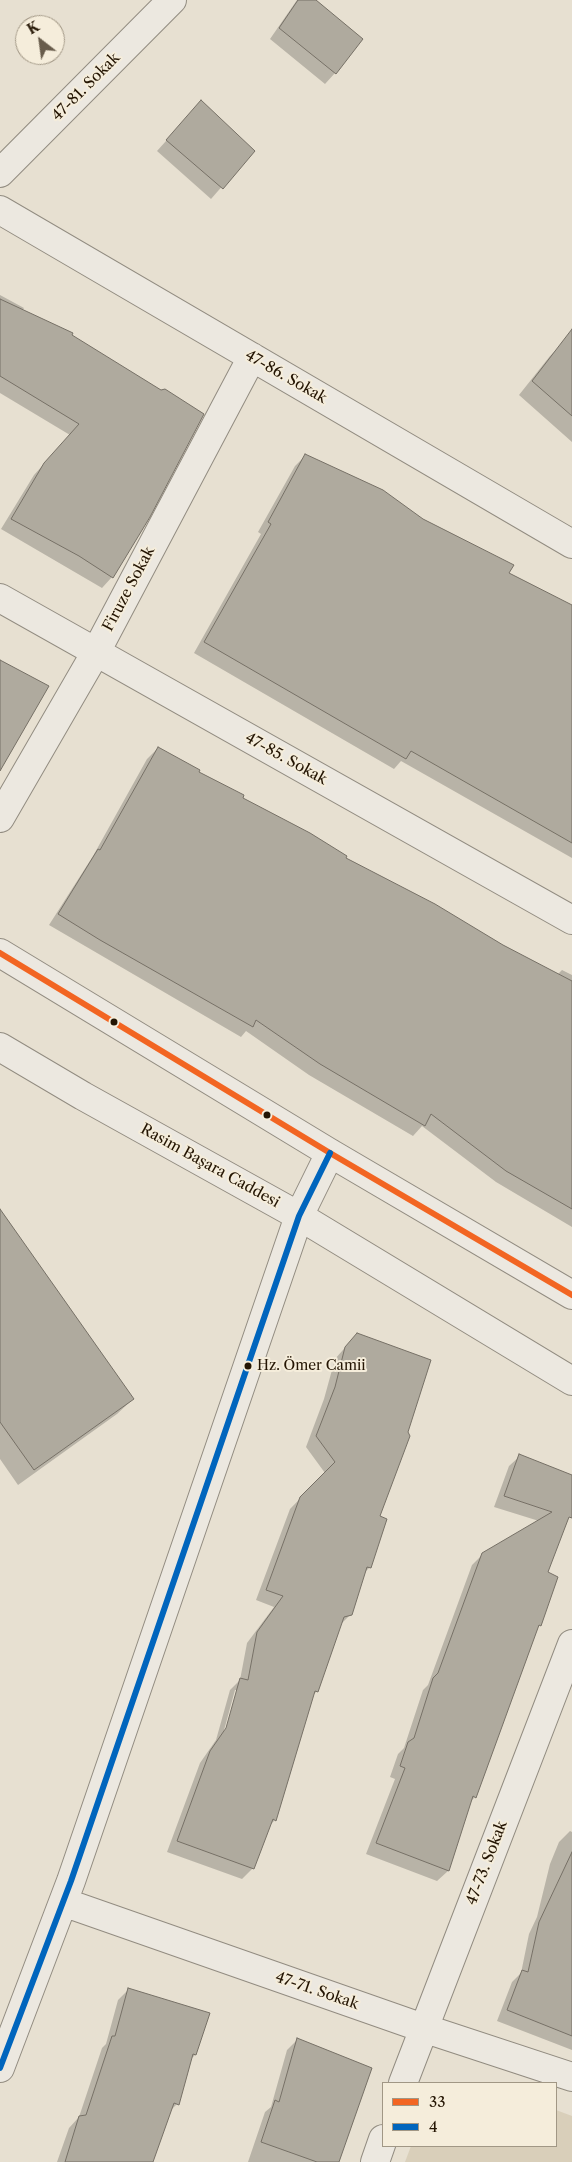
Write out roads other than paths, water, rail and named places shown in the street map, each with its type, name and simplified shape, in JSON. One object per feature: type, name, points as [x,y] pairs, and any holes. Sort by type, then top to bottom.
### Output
[{"type":"street","name":"47-81. Sokak","points":[[0,174],[172,0]]},
{"type":"street","name":"47-86. Sokak","points":[[0,210],[572,544]]},
{"type":"street","name":"Firuze Sokak","points":[[0,818],[96,652],[252,357]]},
{"type":"street","name":"47-85. Sokak","points":[[0,598],[572,920]]},
{"type":"street","points":[[0,953],[572,1295]]},
{"type":"street","name":"Rasim Başara Caddesi","points":[[0,1047],[83,1096],[299,1216],[572,1381]]},
{"type":"street","points":[[0,2068],[63,1902],[299,1216],[330,1152]]},
{"type":"street","name":"47-73. Sokak","points":[[403,2082],[572,1644]]},
{"type":"street","name":"47-71. Sokak","points":[[63,1902],[423,2028],[572,2077]]},
{"type":"street","points":[[375,2162],[382,2142]]},
{"type":"place","name":"Hz. Ömer Camii","points":[[248,1366]]}]
